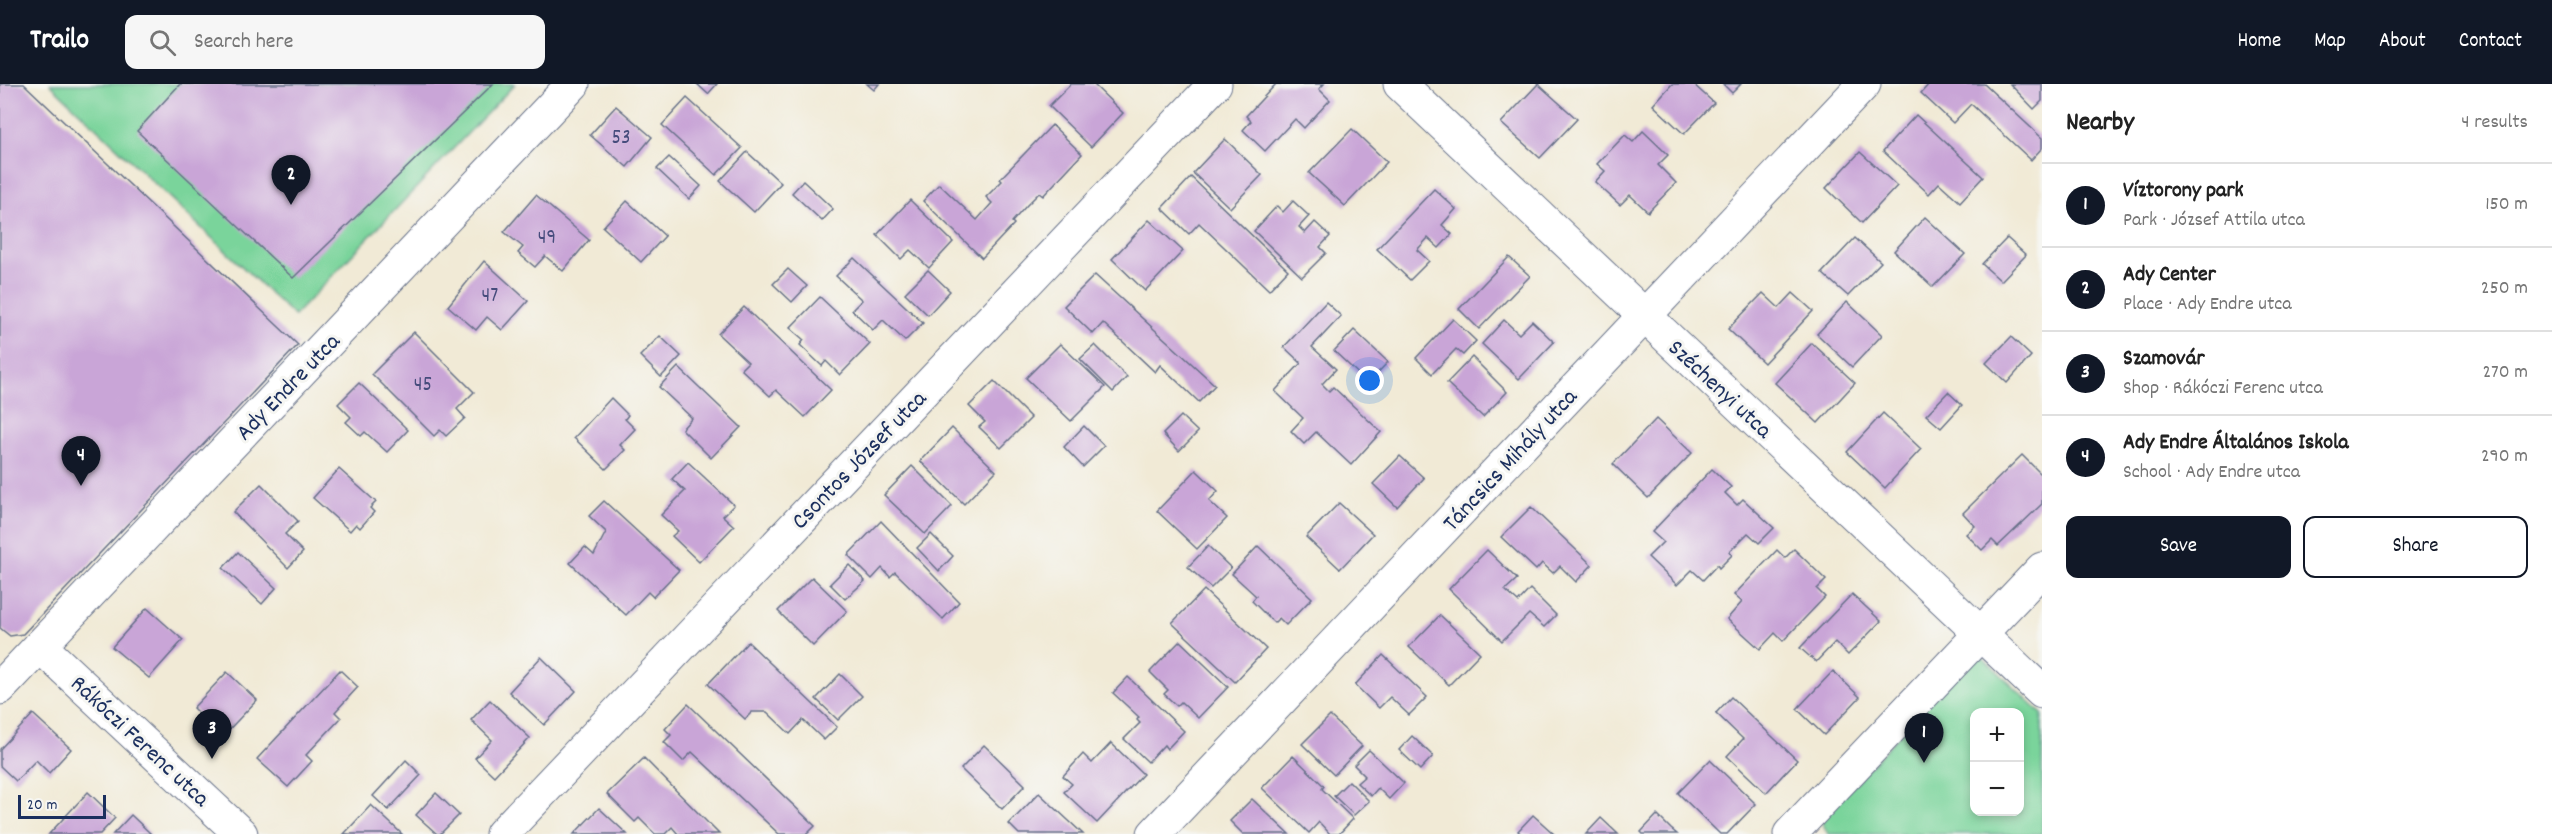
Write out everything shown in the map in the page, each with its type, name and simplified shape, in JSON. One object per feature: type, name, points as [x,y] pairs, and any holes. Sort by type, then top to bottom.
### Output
[{"type":"street","name":"Ady Endre utca","points":[[0,688],[573,84]]},
{"type":"street","name":"Csontos József utca","points":[[502,834],[1215,84]]},
{"type":"street","name":"Széchenyi utca","points":[[1400,84],[2042,692]]},
{"type":"street","name":"Táncsics Mihály utca","points":[[1154,834],[1864,84]]},
{"type":"street","points":[[1803,828],[1980,633],[2042,569]]},
{"type":"street","name":"Rákóczi Ferenc utca","points":[[40,646],[241,834]]},
{"type":"green space","points":[[50,84],[515,84],[294,316]]},
{"type":"green space","points":[[1976,651],[2042,714],[2042,834],[1828,834],[1821,820]]},
{"type":"building","points":[[0,84],[24,84],[298,345],[23,634],[10,636],[0,628]]},
{"type":"building","points":[[180,84],[493,84],[293,278],[137,131]]},
{"type":"building","points":[[697,84],[717,84],[708,94]]},
{"type":"building","points":[[867,84],[879,84],[874,90]]},
{"type":"building","points":[[1071,84],[1093,84],[1123,113],[1091,147],[1049,106]]},
{"type":"building","points":[[1276,84],[1324,84],[1319,89],[1330,100],[1304,128],[1295,119],[1265,151],[1243,130],[1251,121],[1246,116]]},
{"type":"building","points":[[1538,84],[1577,119],[1540,158],[1501,123]]},
{"type":"building","points":[[1672,84],[1693,84],[1714,103],[1684,134],[1653,105]]},
{"type":"building","points":[[1723,84],[1741,84],[1732,93]]},
{"type":"building","points":[[1929,84],[1984,84],[2042,138],[2042,148],[2031,160],[1971,104],[1953,123],[1921,93]]},
{"type":"building","points":[[2010,84],[2042,84],[2042,101],[2034,109]]},
{"type":"building","points":[[687,98],[742,148],[716,175],[662,125]]},
{"type":"building","points":[[616,106],[652,137],[627,167],[590,135]]},
{"type":"building","points":[[1916,115],[1983,177],[1960,202],[1939,183],[1929,194],[1883,151]]},
{"type":"building","points":[[1052,125],[1082,154],[1043,196],[1039,193],[1027,205],[1012,222],[1014,224],[982,258],[923,201],[939,184],[977,220],[992,203],[986,197],[1002,181],[1000,179]]},
{"type":"building","points":[[1352,129],[1387,162],[1345,206],[1309,173]]},
{"type":"building","points":[[1643,131],[1668,155],[1658,165],[1676,183],[1648,212],[1630,195],[1620,205],[1595,182],[1605,171],[1597,164],[1625,135],[1633,142]]},
{"type":"building","points":[[1225,139],[1262,175],[1230,208],[1193,173]]},
{"type":"building","points":[[747,152],[781,183],[754,212],[720,181]]},
{"type":"building","points":[[1860,152],[1897,186],[1862,223],[1826,188]]},
{"type":"building","points":[[669,157],[701,186],[689,199],[657,169]]},
{"type":"building","points":[[1191,177],[1288,270],[1269,290],[1199,223],[1189,234],[1162,208]]},
{"type":"building","points":[[803,181],[833,209],[822,221],[792,193]]},
{"type":"building","points":[[1434,189],[1456,209],[1442,225],[1452,234],[1439,248],[1428,238],[1417,250],[1429,261],[1410,280],[1377,249]]},
{"type":"building","points":[[536,195],[589,240],[563,271],[545,256],[535,267],[518,253],[523,247],[504,232]]},
{"type":"building","points":[[910,200],[953,242],[929,268],[910,250],[901,259],[877,235]]},
{"type":"building","points":[[627,201],[665,236],[641,262],[603,227]]},
{"type":"building","points":[[1293,201],[1309,216],[1299,227],[1305,233],[1315,222],[1330,236],[1320,247],[1326,253],[1302,277],[1254,231],[1277,206],[1283,212]]},
{"type":"building","points":[[1925,217],[1965,254],[1933,287],[1894,251]]},
{"type":"building","points":[[1149,220],[1183,251],[1145,291],[1112,259]]},
{"type":"building","points":[[1855,238],[1881,262],[1848,296],[1822,273]]},
{"type":"building","points":[[2007,238],[2026,255],[2001,281],[1982,264]]},
{"type":"building","points":[[1509,257],[1530,276],[1479,329],[1459,309]]},
{"type":"building","points":[[854,258],[923,323],[905,341],[883,320],[873,330],[852,310],[862,300],[836,276]]},
{"type":"building","points":[[484,261],[528,301],[502,330],[487,317],[476,330],[448,306]]},
{"type":"building","points":[[788,269],[807,286],[792,302],[773,284]]},
{"type":"building","points":[[928,270],[950,291],[928,315],[905,293]]},
{"type":"building","points":[[1095,275],[1215,385],[1199,402],[1160,365],[1155,372],[1103,323],[1093,334],[1064,306]]},
{"type":"building","points":[[1763,293],[1779,308],[1793,293],[1813,311],[1764,363],[1728,329]]},
{"type":"building","points":[[820,297],[870,344],[840,375],[826,361],[822,366],[800,345],[804,340],[790,328]]},
{"type":"building","points":[[1326,302],[1341,316],[1312,347],[1336,369],[1322,384],[1329,391],[1333,387],[1381,432],[1351,465],[1316,432],[1304,444],[1291,431],[1303,418],[1275,391],[1301,363],[1284,347]]},
{"type":"building","points":[[1847,302],[1882,335],[1852,367],[1817,334]]},
{"type":"building","points":[[744,307],[831,390],[805,417],[776,390],[770,396],[741,369],[748,362],[718,334]]},
{"type":"building","points":[[1453,319],[1476,341],[1463,355],[1456,349],[1432,374],[1416,358]]},
{"type":"building","points":[[1504,320],[1519,334],[1532,321],[1554,342],[1519,379],[1482,344]]},
{"type":"building","points":[[1354,330],[1388,362],[1368,383],[1334,351]]},
{"type":"building","points":[[414,332],[474,392],[457,409],[465,418],[446,436],[440,430],[434,436],[372,374]]},
{"type":"building","points":[[660,336],[681,356],[661,377],[640,356]]},
{"type":"building","points":[[2011,337],[2031,356],[2007,383],[1986,363]]},
{"type":"building","points":[[1812,343],[1855,383],[1818,423],[1775,383]]},
{"type":"building","points":[[1060,344],[1105,387],[1071,421],[1026,378]]},
{"type":"building","points":[[1095,345],[1127,377],[1113,392],[1080,359]]},
{"type":"building","points":[[1472,357],[1507,392],[1483,417],[1447,383]]},
{"type":"building","points":[[678,367],[741,427],[711,458],[682,429],[692,418],[659,387]]},
{"type":"building","points":[[994,381],[1031,418],[1001,448],[979,427],[985,422],[969,406]]},
{"type":"building","points":[[359,383],[408,430],[387,452],[365,432],[361,436],[346,422],[351,417],[338,404]]},
{"type":"building","points":[[1948,392],[1962,405],[1941,428],[1926,415]]},
{"type":"building","points":[[611,398],[628,415],[625,419],[635,429],[620,445],[625,450],[606,469],[574,438]]},
{"type":"building","points":[[1883,413],[1921,449],[1885,488],[1847,452]]},
{"type":"building","points":[[1181,416],[1198,432],[1179,451],[1163,434]]},
{"type":"building","points":[[1656,419],[1692,453],[1648,498],[1613,464]]},
{"type":"building","points":[[1084,426],[1104,446],[1083,467],[1064,447]]},
{"type":"building","points":[[952,428],[996,471],[964,504],[920,461]]},
{"type":"building","points":[[2022,455],[2042,475],[2042,504],[1998,546],[1992,540],[1982,550],[1966,534],[1975,526],[1963,513]]},
{"type":"building","points":[[1400,456],[1424,478],[1397,507],[1373,484]]},
{"type":"building","points":[[688,462],[734,505],[723,516],[734,526],[699,562],[672,536],[678,531],[661,515],[685,491],[672,479]]},
{"type":"building","points":[[912,466],[952,506],[925,534],[884,495]]},
{"type":"building","points":[[339,469],[376,502],[370,508],[374,512],[360,528],[356,524],[350,531],[313,498]]},
{"type":"building","points":[[1712,469],[1731,487],[1725,493],[1737,505],[1743,499],[1774,528],[1759,543],[1748,533],[1729,552],[1732,555],[1719,568],[1717,565],[1703,580],[1692,570],[1677,585],[1648,557],[1663,542],[1652,532]]},
{"type":"building","points":[[1196,470],[1218,491],[1209,501],[1227,518],[1197,549],[1157,511]]},
{"type":"building","points":[[261,484],[298,521],[285,534],[303,552],[288,568],[233,512]]},
{"type":"building","points":[[604,501],[679,570],[653,597],[648,592],[626,615],[570,563],[585,547],[594,555],[606,532],[589,516]]},
{"type":"building","points":[[1339,503],[1373,534],[1340,569],[1306,537]]},
{"type":"building","points":[[1531,507],[1592,565],[1576,582],[1560,566],[1553,573],[1542,563],[1536,570],[1501,537]]},
{"type":"building","points":[[881,521],[959,602],[943,619],[895,572],[890,577],[882,568],[872,579],[848,555]]},
{"type":"building","points":[[931,534],[953,556],[939,571],[917,548]]},
{"type":"building","points":[[1208,546],[1231,568],[1211,588],[1188,567]]},
{"type":"building","points":[[1258,546],[1312,598],[1286,625],[1279,618],[1274,623],[1252,601],[1256,596],[1232,574]]},
{"type":"building","points":[[1794,549],[1826,580],[1817,589],[1825,597],[1783,641],[1775,633],[1760,649],[1727,619],[1742,602],[1734,595],[1777,550],[1785,558]]},
{"type":"building","points":[[1487,550],[1517,579],[1505,590],[1518,602],[1530,589],[1556,615],[1544,627],[1529,614],[1502,641],[1449,589]]},
{"type":"building","points":[[238,552],[276,588],[262,604],[223,568]]},
{"type":"building","points":[[849,565],[865,581],[845,599],[830,584]]},
{"type":"building","points":[[812,577],[847,611],[813,646],[778,611]]},
{"type":"building","points":[[1204,590],[1266,649],[1235,682],[1172,623]]},
{"type":"building","points":[[1852,594],[1881,621],[1848,655],[1835,642],[1816,662],[1800,648]]},
{"type":"building","points":[[147,608],[183,640],[149,678],[112,647]]},
{"type":"building","points":[[1440,615],[1480,653],[1449,685],[1409,647]]},
{"type":"building","points":[[1180,641],[1228,687],[1198,718],[1181,702],[1177,706],[1164,694],[1168,690],[1150,672]]},
{"type":"building","points":[[748,642],[837,727],[824,740],[803,720],[790,734],[767,712],[752,712],[745,719],[708,684]]},
{"type":"building","points":[[1383,655],[1427,697],[1409,715],[1390,697],[1379,708],[1355,685]]},
{"type":"building","points":[[541,657],[576,691],[544,725],[509,692]]},
{"type":"building","points":[[340,670],[358,687],[335,712],[341,718],[306,755],[312,761],[288,787],[257,759]]},
{"type":"building","points":[[1833,671],[1860,697],[1824,735],[1797,709]]},
{"type":"building","points":[[227,672],[257,700],[220,739],[202,723],[205,720],[193,708]]},
{"type":"building","points":[[840,674],[862,696],[838,720],[816,699]]},
{"type":"building","points":[[1128,677],[1184,731],[1167,749],[1164,745],[1148,762],[1124,739],[1140,723],[1137,720],[1139,717],[1113,693]]},
{"type":"building","points":[[1731,697],[1797,760],[1766,793],[1727,756],[1743,739],[1716,713]]},
{"type":"building","points":[[490,700],[530,738],[494,776],[475,758],[492,740],[471,720]]},
{"type":"building","points":[[688,704],[815,826],[807,834],[779,834],[692,752],[683,761],[664,742],[671,735],[665,729]]},
{"type":"building","points":[[33,714],[71,749],[49,773],[36,760],[16,781],[0,766],[0,749]]},
{"type":"building","points":[[1330,716],[1362,746],[1334,775],[1302,744]]},
{"type":"building","points":[[1412,736],[1433,756],[1420,770],[1399,750]]},
{"type":"building","points":[[1111,743],[1143,774],[1097,823],[1064,792],[1072,784],[1063,776],[1083,754],[1092,763]]},
{"type":"building","points":[[984,745],[1025,785],[1002,809],[961,769]]},
{"type":"building","points":[[1369,750],[1404,783],[1389,799],[1378,788],[1371,796],[1357,783],[1365,776],[1354,765]]},
{"type":"building","points":[[1293,756],[1353,819],[1339,834],[1330,834],[1319,822],[1309,833],[1262,788]]},
{"type":"building","points":[[644,758],[719,834],[678,834],[672,827],[665,834],[655,834],[639,818],[635,822],[607,794]]},
{"type":"building","points":[[406,760],[421,775],[388,810],[373,796]]},
{"type":"building","points":[[1710,760],[1756,804],[1727,834],[1720,834],[1678,793]]},
{"type":"building","points":[[1349,781],[1369,801],[1354,815],[1334,796]]},
{"type":"building","points":[[88,792],[115,818],[100,834],[49,834]]},
{"type":"building","points":[[436,793],[459,815],[440,834],[437,834],[416,815]]},
{"type":"building","points":[[1039,793],[1083,834],[1019,834],[1009,824]]},
{"type":"building","points":[[1252,799],[1289,834],[1243,834],[1230,821]]},
{"type":"building","points":[[371,805],[402,834],[344,834]]},
{"type":"building","points":[[599,808],[627,834],[574,834]]},
{"type":"building","points":[[131,815],[151,834],[113,834]]},
{"type":"building","points":[[1533,815],[1554,834],[1521,834],[1518,831]]},
{"type":"building","points":[[1657,815],[1677,834],[1643,834],[1641,832]]},
{"type":"building","points":[[1601,818],[1618,834],[1586,834]]},
{"type":"place","name":"Ady Center","points":[[291,205]]},
{"type":"place","name":"Ady Endre Általános Iskola","points":[[81,486]]},
{"type":"place","name":"Szamovár","points":[[212,759]]},
{"type":"place","name":"Víztorony park","points":[[1924,763]]}]
